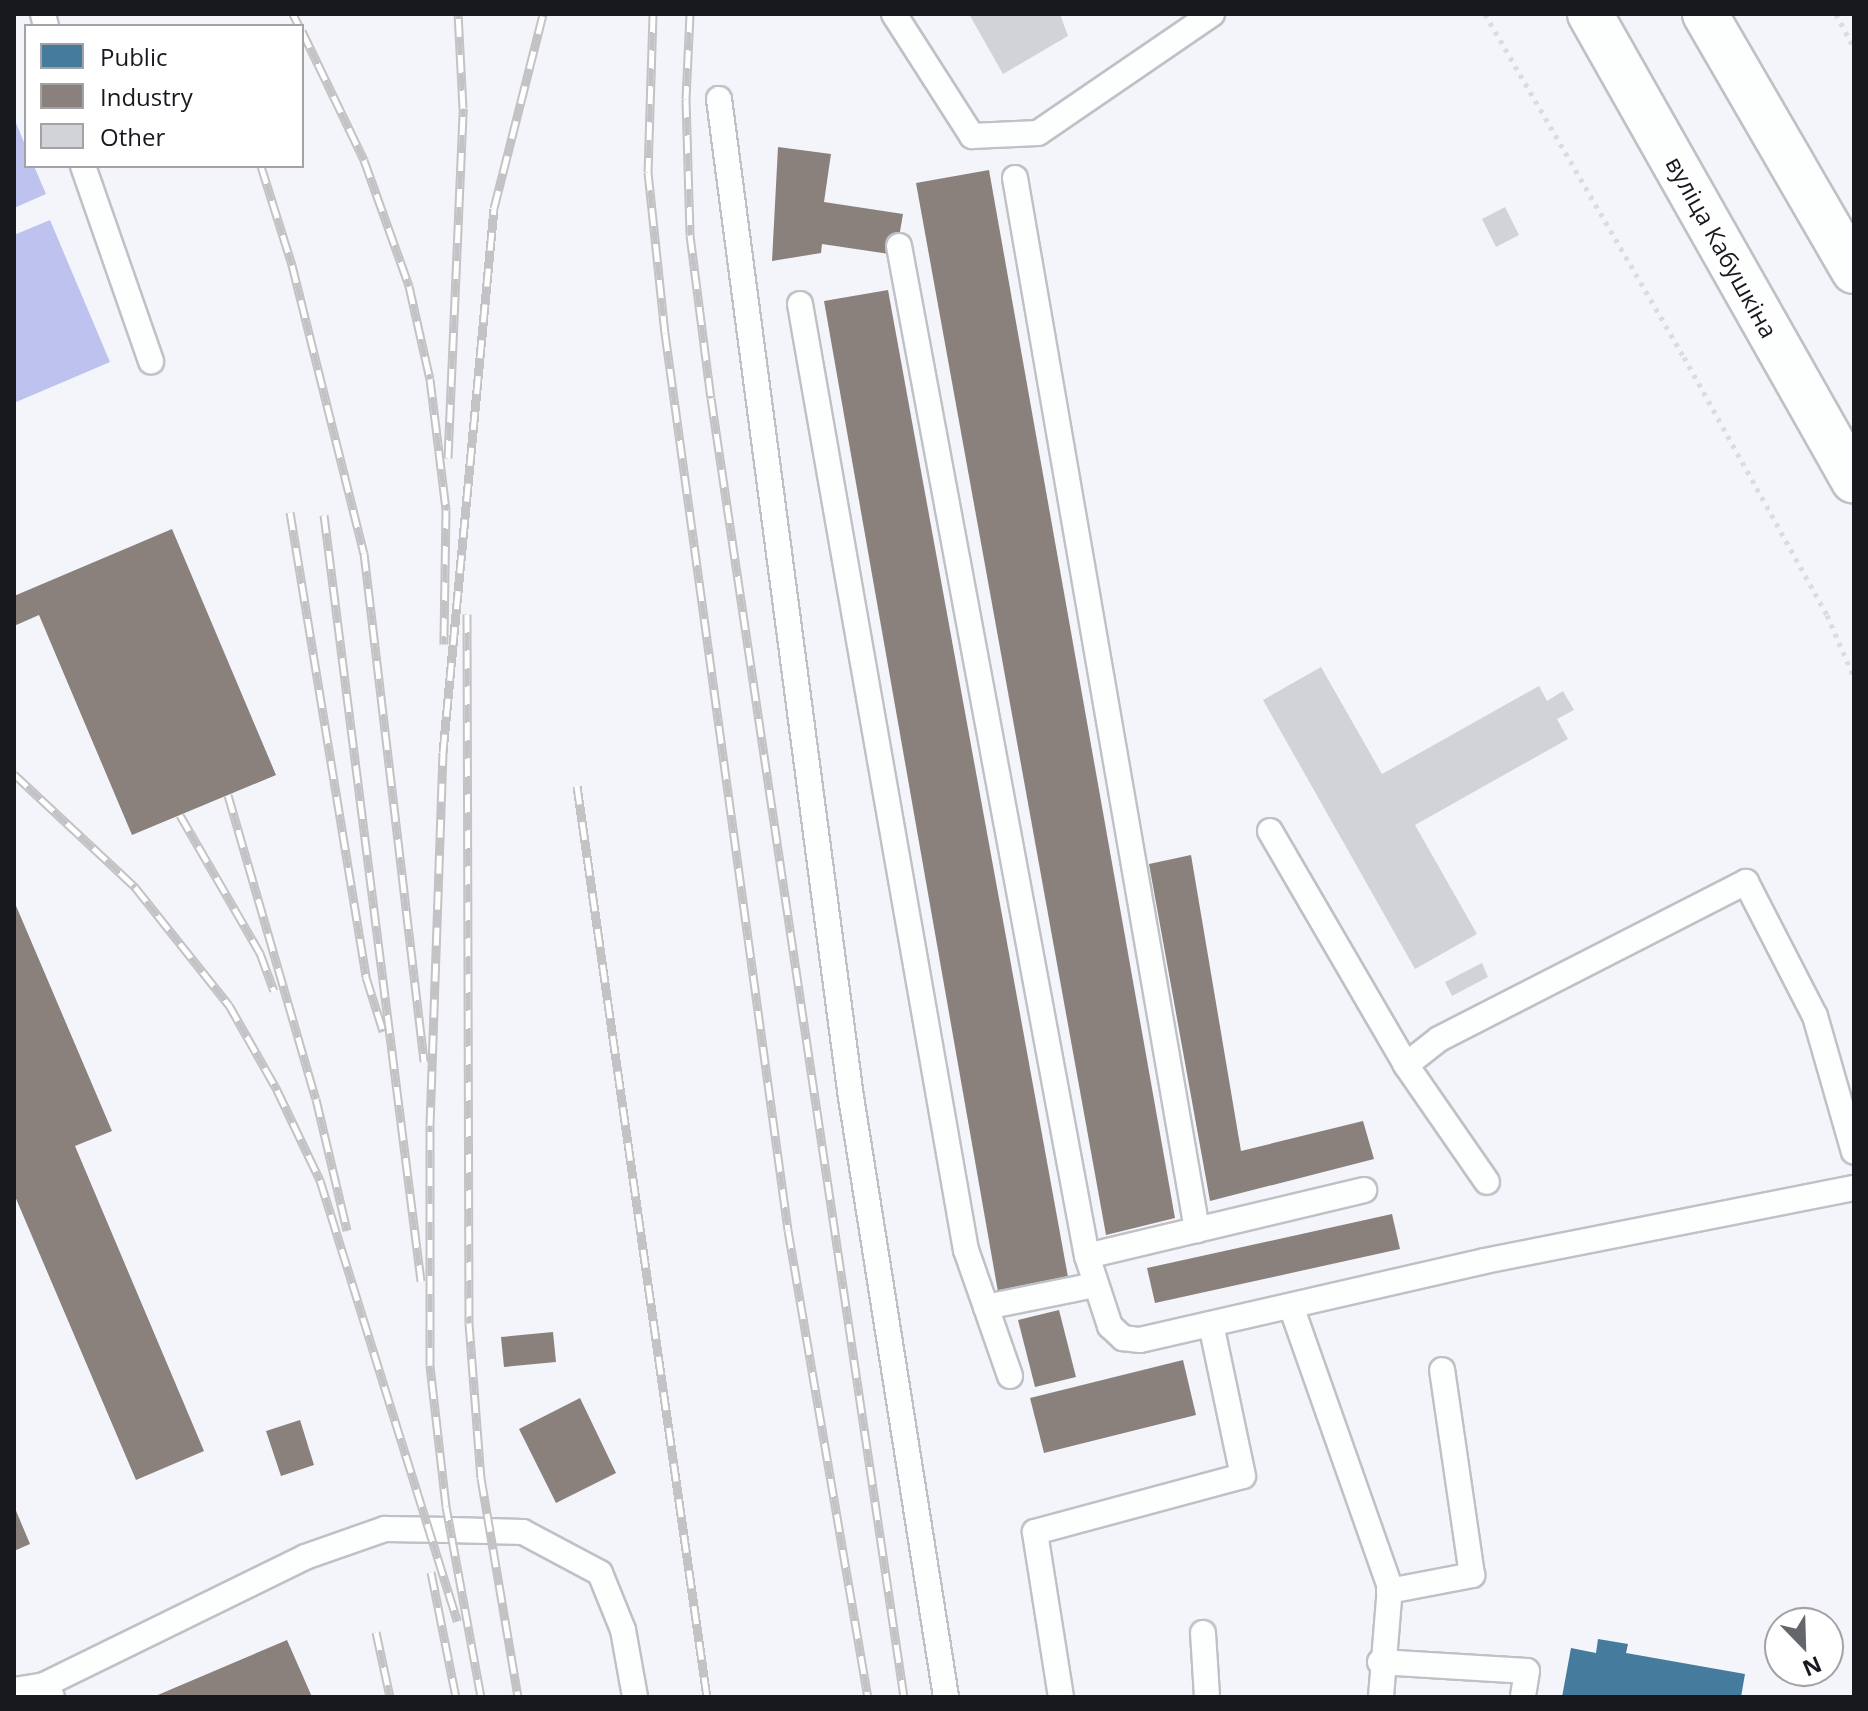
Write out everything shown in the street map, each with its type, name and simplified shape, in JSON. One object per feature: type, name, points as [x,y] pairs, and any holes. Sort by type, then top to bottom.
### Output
[{"type":"main road","name":"вуліца Кабушкіна","points":[[1590,14],[1854,481]]},
{"type":"main road","points":[[1705,14],[1854,271]]},
{"type":"lane","points":[[894,14],[972,136],[1038,133],[1212,14]]},
{"type":"lane","points":[[719,99],[851,1097],[946,1697]]},
{"type":"lane","points":[[84,168],[151,361]]},
{"type":"lane","points":[[1015,178],[1197,1230]]},
{"type":"lane","points":[[899,246],[1087,1256],[1110,1326],[1123,1338],[1140,1340],[1485,1261],[1854,1188]]},
{"type":"lane","points":[[800,304],[966,1250],[1010,1376]]},
{"type":"lane","points":[[1270,831],[1406,1065],[1487,1182]]},
{"type":"lane","points":[[1406,1065],[1439,1039],[1746,882],[1815,1016],[1854,1152]]},
{"type":"lane","points":[[1087,1256],[1364,1190]]},
{"type":"lane","points":[[986,1307],[1095,1285]]},
{"type":"lane","points":[[1291,1306],[1389,1591],[1380,1662],[1381,1697]]},
{"type":"lane","points":[[1061,1697],[1035,1532],[1243,1476],[1211,1324]]},
{"type":"lane","points":[[1389,1591],[1472,1575],[1442,1370]]},
{"type":"lane","points":[[14,1690],[48,1691],[305,1557],[385,1529],[523,1532],[600,1573],[623,1630],[635,1697]]},
{"type":"lane","points":[[1203,1633],[1207,1697]]},
{"type":"lane","points":[[1380,1662],[1527,1671],[1523,1697]]},
{"type":"path","points":[[1485,14],[1684,357],[1827,615],[1854,677]]},
{"type":"path","points":[[1836,14],[1854,48]]},
{"type":"water","points":[[14,118],[24,142],[24,168],[35,168],[46,194],[14,208]]},
{"type":"water","points":[[50,220],[110,362],[14,403],[14,235]]},
{"type":"building: Public","points":[[1598,1639],[1628,1644],[1626,1653],[1745,1674],[1741,1697],[1562,1697],[1571,1648],[1596,1653]]},
{"type":"building: Industry","points":[[778,147],[831,154],[824,202],[903,214],[896,255],[822,244],[821,253],[772,261]]},
{"type":"building: Industry","points":[[989,170],[1175,1218],[1106,1235],[916,183]]},
{"type":"building: Industry","points":[[888,290],[1068,1277],[998,1292],[824,301]]},
{"type":"building: Industry","points":[[172,529],[276,775],[132,835],[39,615],[14,626],[14,596]]},
{"type":"building: Industry","points":[[1191,855],[1241,1151],[1363,1121],[1374,1159],[1210,1201],[1149,864]]},
{"type":"building: Industry","points":[[14,901],[112,1131],[75,1146],[204,1451],[136,1480],[14,1194]]},
{"type":"building: Industry","points":[[1392,1214],[1400,1249],[1155,1303],[1147,1268]]},
{"type":"building: Industry","points":[[1059,1310],[1076,1377],[1035,1387],[1018,1320]]},
{"type":"building: Industry","points":[[553,1332],[556,1362],[504,1367],[501,1337]]},
{"type":"building: Industry","points":[[1183,1360],[1196,1415],[1044,1453],[1030,1398]]},
{"type":"building: Industry","points":[[580,1398],[616,1473],[556,1503],[519,1429]]},
{"type":"building: Industry","points":[[300,1420],[314,1465],[281,1476],[266,1431]]},
{"type":"building: Industry","points":[[14,1506],[30,1544],[14,1551]]},
{"type":"building: Industry","points":[[287,1640],[312,1697],[153,1697]]},
{"type":"building: Other","points":[[969,14],[1060,14],[1068,36],[1003,74]]},
{"type":"building: Other","points":[[1505,207],[1519,235],[1496,247],[1482,219]]},
{"type":"building: Other","points":[[1321,667],[1382,774],[1539,686],[1547,701],[1563,691],[1574,710],[1557,719],[1568,739],[1415,825],[1477,934],[1415,969],[1263,700]]},
{"type":"building: Other","points":[[1482,963],[1488,977],[1452,996],[1445,982]]},
{"type":"railway","points":[[293,14],[298,24]]},
{"type":"railway","points":[[448,458],[463,108],[458,14]]},
{"type":"railway","points":[[481,1697],[446,1506],[430,1365],[430,1125],[443,752],[494,208],[543,14]]},
{"type":"railway","points":[[653,14],[648,172],[665,333],[788,1230],[868,1697]]},
{"type":"railway","points":[[690,14],[686,99],[690,235],[711,398],[904,1697]]},
{"type":"railway","points":[[304,35],[364,160],[409,286],[430,379],[446,510],[444,644]]},
{"type":"railway","points":[[262,168],[292,265],[364,553],[424,1061]]},
{"type":"railway","points":[[290,512],[366,977],[383,1031]]},
{"type":"railway","points":[[324,515],[421,1281]]},
{"type":"railway","points":[[467,614],[469,1323],[481,1478],[518,1697]]},
{"type":"railway","points":[[14,774],[135,887],[229,1005],[277,1090],[320,1180],[457,1621]]},
{"type":"railway","points":[[577,786],[707,1697]]},
{"type":"railway","points":[[228,795],[316,1099],[347,1230]]},
{"type":"railway","points":[[180,815],[260,953],[274,991]]},
{"type":"railway","points":[[431,1572],[456,1697]]},
{"type":"railway","points":[[376,1632],[390,1697]]}]
